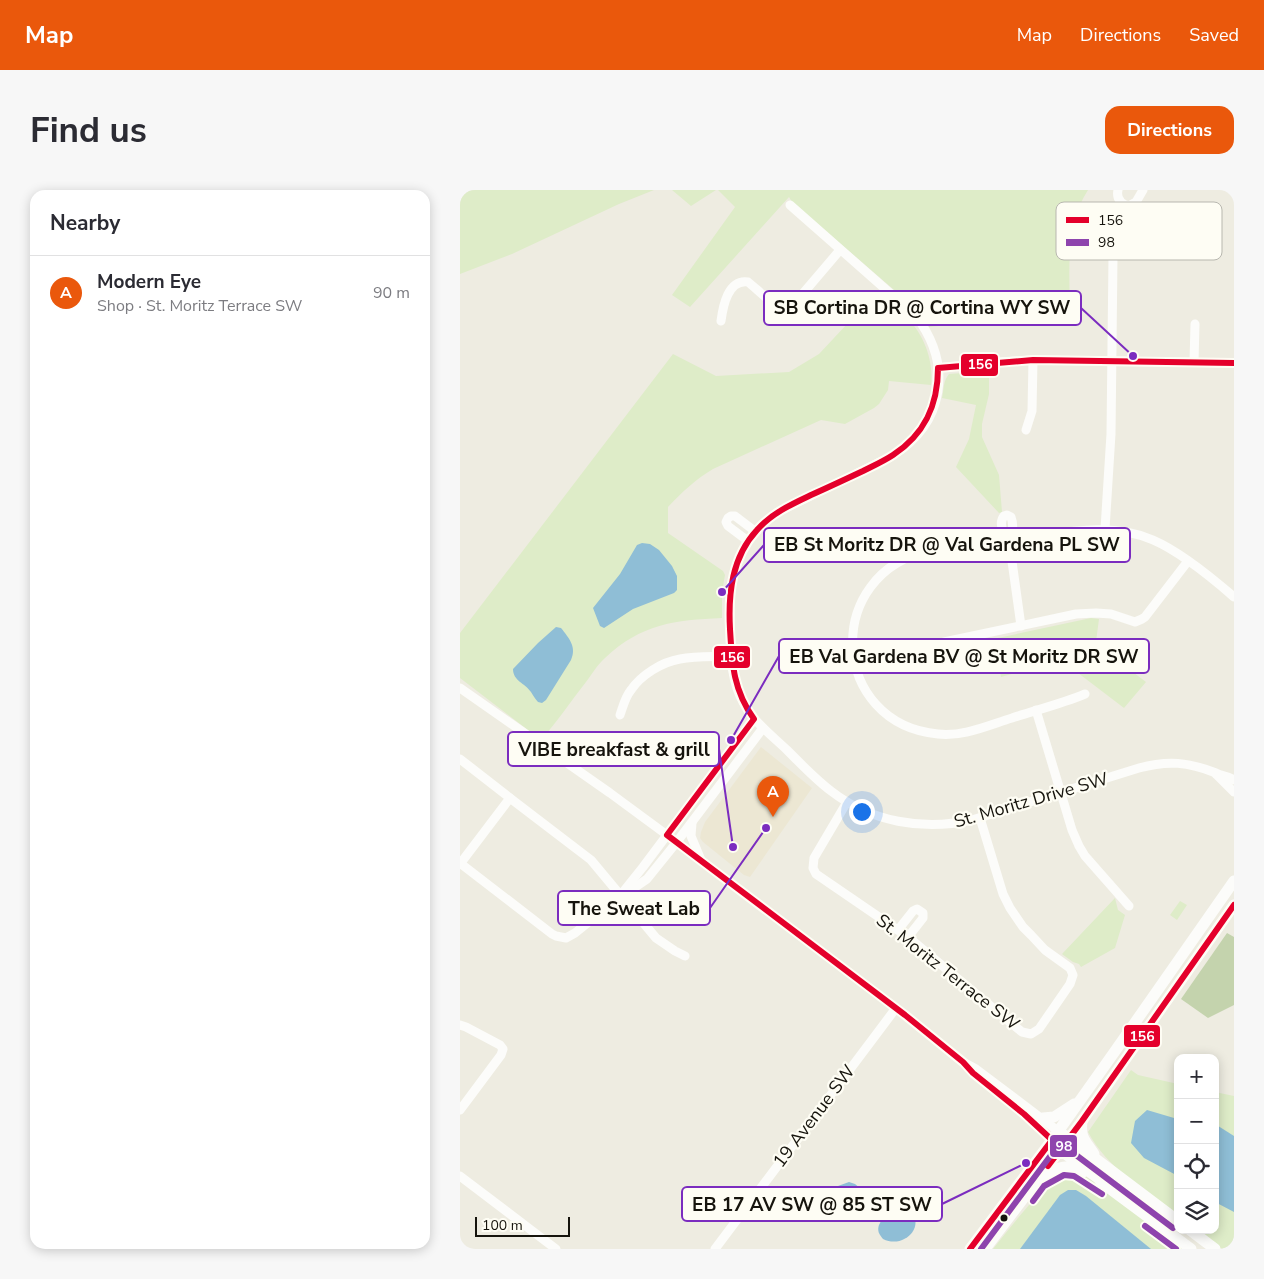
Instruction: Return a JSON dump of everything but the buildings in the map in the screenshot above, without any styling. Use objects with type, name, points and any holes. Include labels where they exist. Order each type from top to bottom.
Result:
[{"type":"main road","points":[[978,1247],[1234,881]]},
{"type":"main road","points":[[978,1247],[1038,1179],[1082,1121],[1234,904]]},
{"type":"main road","points":[[1043,1118],[1054,1117],[1080,1100]]},
{"type":"main road","points":[[1082,1121],[1081,1131],[1083,1137],[1097,1160]]},
{"type":"main road","points":[[1055,1135],[1068,1139],[1174,1218]]},
{"type":"main road","points":[[1055,1135],[1061,1149],[1191,1249]]},
{"type":"main road","points":[[1038,1179],[1062,1166],[1070,1166],[1078,1168],[1102,1182]]},
{"type":"main road","points":[[1195,1234],[1215,1249]]},
{"type":"street","points":[[1118,190],[1116,195],[1120,202]]},
{"type":"street","points":[[1136,202],[1143,190]]},
{"type":"street","name":"St. Moritz Drive SW","points":[[790,205],[916,316],[932,341],[935,351],[938,368],[938,390],[933,409],[923,428],[907,446],[892,456],[785,508],[771,517],[748,541],[738,558],[730,588],[733,672],[739,694],[754,719],[831,791],[866,811],[907,823],[959,823],[1139,768],[1163,763],[1177,762],[1210,770],[1234,792]]},
{"type":"street","points":[[721,321],[726,300],[738,282],[748,282],[778,307],[788,308],[794,304],[840,250]]},
{"type":"street","points":[[1105,529],[1111,434],[1113,260]]},
{"type":"street","points":[[1194,362],[1195,324]]},
{"type":"street","points":[[1026,430],[1032,411],[1032,360]]},
{"type":"street","points":[[938,368],[1032,360],[1234,363]]},
{"type":"street","points":[[748,541],[728,526],[726,522],[728,518],[735,516],[756,532]]},
{"type":"street","points":[[1085,694],[967,732],[937,734],[914,729],[891,717],[878,706],[859,677],[853,652],[854,628],[859,608],[871,586],[888,569],[920,553],[1089,529],[1121,530],[1152,539],[1178,553],[1234,597]]},
{"type":"street","points":[[1009,540],[1021,626]]},
{"type":"street","points":[[944,642],[1086,613],[1111,614],[1132,622],[1138,621],[1145,617],[1188,561]]},
{"type":"street","points":[[620,715],[632,688],[643,677],[665,664],[679,659],[732,656]]},
{"type":"street","points":[[460,688],[703,862],[896,1008],[1024,1114],[1055,1135]]},
{"type":"street","points":[[1036,710],[1072,830],[1092,866],[1129,906]]},
{"type":"street","points":[[621,896],[754,719]]},
{"type":"street","points":[[510,798],[460,864],[552,934],[566,938],[647,878],[676,843],[763,728]]},
{"type":"street","points":[[460,759],[591,860],[656,938],[675,952],[685,956]]},
{"type":"street","name":"St. Moritz Drive SW","points":[[1216,774],[1224,775],[1234,780]]},
{"type":"street","name":"St. Moritz Terrace SW","points":[[848,802],[814,858],[813,868],[818,875],[908,937],[1006,1020],[1026,1034],[1033,1033],[1039,1029],[1070,984],[1073,975],[1070,968],[1037,942],[1023,927],[1010,908],[1003,894],[980,818]]},
{"type":"street","points":[[692,821],[691,836],[703,862]]},
{"type":"street","points":[[898,930],[913,910],[917,909],[923,913],[923,918],[908,937]]},
{"type":"street","name":"19 Avenue SW","points":[[715,1249],[896,1008]]},
{"type":"street","points":[[460,1025],[500,1045],[504,1049],[460,1110]]},
{"type":"street","points":[[963,1062],[976,1069],[1043,1118],[1055,1135]]},
{"type":"street","points":[[460,1176],[556,1249]]},
{"type":"shaded area","points":[[761,747],[812,788],[750,877],[744,875],[700,838],[705,822]]},
{"type":"green space","points":[[460,190],[654,190],[619,204],[512,254],[460,274]]},
{"type":"green space","points":[[672,190],[716,190],[691,206]]},
{"type":"green space","points":[[718,190],[1088,190],[1081,202],[1056,202],[1056,260],[1070,260],[1070,317],[1015,318],[929,327],[920,314],[792,202],[789,197],[690,307],[672,295],[735,207]]},
{"type":"green space","points":[[877,292],[901,312],[917,329],[929,356],[931,385],[889,381],[888,390],[874,408],[845,424],[821,420],[713,469],[689,486],[668,507],[668,533],[723,571],[725,575],[722,592],[722,618],[689,620],[659,626],[645,631],[618,647],[600,663],[541,740],[460,678],[460,633],[673,354],[716,376],[789,372],[819,354]]},
{"type":"green space","points":[[989,371],[989,394],[982,424],[982,437],[999,475],[1002,512],[999,513],[956,467],[969,439],[976,405],[942,398],[945,382],[949,374]]},
{"type":"green space","points":[[1091,618],[1099,619],[1095,649],[1097,653],[1121,663],[1146,682],[1124,708],[1061,660],[1001,677],[993,639]]},
{"type":"green space","points":[[1115,898],[1118,910],[1125,915],[1115,948],[1081,967],[1062,954]]},
{"type":"green space","points":[[1180,901],[1187,905],[1177,920],[1170,915]]},
{"type":"green space","points":[[1227,933],[1234,937],[1234,1005],[1208,1018],[1181,999]]},
{"type":"green space","points":[[1131,1070],[1138,1075],[1174,1083],[1174,1213],[1116,1168],[1096,1145],[1088,1132]]},
{"type":"green space","points":[[1219,1093],[1234,1096],[1234,1249],[1222,1249],[1202,1234],[1219,1234]]},
{"type":"green space","points":[[1060,1171],[1080,1173],[1104,1188],[1184,1249],[993,1249],[1025,1209]]},
{"type":"water","points":[[642,543],[650,544],[659,550],[672,566],[677,576],[677,590],[674,593],[633,609],[604,628],[600,626],[593,608],[620,574],[637,545]]},
{"type":"water","points":[[556,627],[561,628],[569,639],[573,647],[573,655],[546,700],[542,703],[538,702],[529,689],[517,679],[513,669]]},
{"type":"water","points":[[1147,1110],[1174,1118],[1174,1174],[1144,1158],[1131,1143],[1135,1121]]},
{"type":"water","points":[[1219,1127],[1234,1136],[1234,1212],[1219,1204]]},
{"type":"water","points":[[849,1182],[855,1184],[867,1194],[868,1200],[859,1206],[851,1206],[834,1197],[834,1190],[838,1186]]},
{"type":"water","points":[[1068,1190],[1076,1190],[1086,1196],[1151,1249],[1020,1249],[1060,1195]]},
{"type":"water","points":[[898,1205],[912,1213],[915,1219],[913,1230],[904,1239],[898,1241],[883,1239],[878,1229],[879,1225],[887,1213]]},
{"type":"transit line","name":"156","points":[[970,1249],[1052,1140],[1024,1114],[973,1073],[963,1062],[905,1015],[667,835],[754,719],[742,697],[735,676],[730,629],[730,602],[733,576],[742,552],[757,530],[782,509],[886,459],[914,438],[928,418],[935,394],[938,368],[1033,360],[1234,363]]},
{"type":"transit line","name":"156","points":[[1048,1166],[1082,1121],[1234,905]]},
{"type":"transit line","name":"98","points":[[981,1249],[1060,1143],[1173,1228]]},
{"type":"transit line","name":"98","points":[[1033,1201],[1044,1186],[1064,1175],[1074,1176],[1102,1194]]},
{"type":"transit line","name":"98","points":[[1145,1226],[1176,1249]]},
{"type":"place","name":"SB Cortina DR @ Cortina WY SW","points":[[1133,356]]},
{"type":"place","name":"EB St Moritz DR @ Val Gardena PL SW","points":[[722,592]]},
{"type":"place","name":"EB Val Gardena BV @ St Moritz DR SW","points":[[731,740]]},
{"type":"place","name":"Modern Eye","points":[[773,817]]},
{"type":"place","name":"The Sweat Lab","points":[[766,828]]},
{"type":"place","name":"VIBE breakfast & grill","points":[[733,847]]},
{"type":"place","name":"EB 17 AV SW @ 85 ST SW","points":[[1026,1163]]}]
